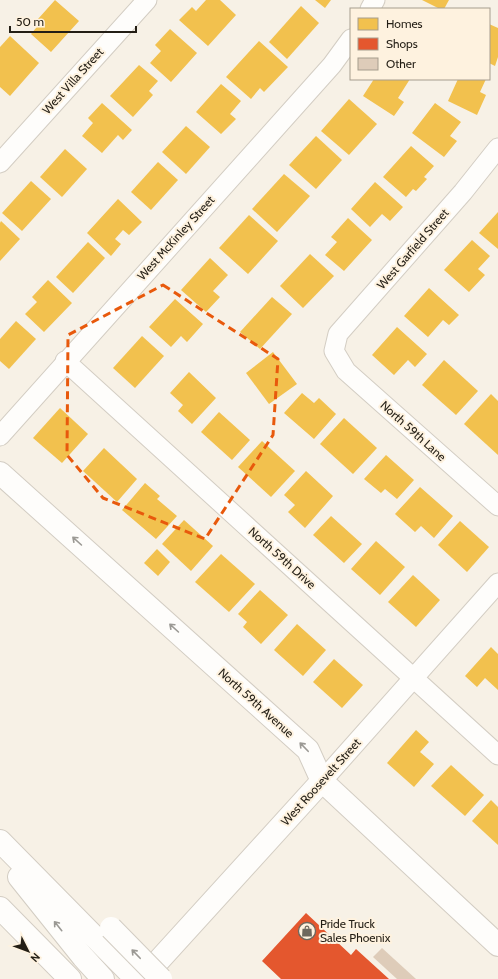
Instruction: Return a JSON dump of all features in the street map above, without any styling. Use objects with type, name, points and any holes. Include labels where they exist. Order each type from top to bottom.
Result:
[{"type":"main road","name":"North 59th Avenue","points":[[0,473],[308,750],[322,781],[498,945]]},
{"type":"main road","name":"West Roosevelt Street","points":[[142,979],[322,781]]},
{"type":"main road","points":[[0,834],[105,935],[136,979]]},
{"type":"main road","points":[[0,841],[105,935],[161,979]]},
{"type":"main road","points":[[0,854],[83,957],[103,979]]},
{"type":"main road","points":[[0,908],[62,978]]},
{"type":"main road","points":[[0,921],[62,978]]},
{"type":"street","name":"West Villa Street","points":[[0,163],[147,0]]},
{"type":"street","name":"West McKinley Street","points":[[0,436],[65,361],[332,65],[350,40]]},
{"type":"street","name":"West Garfield Street","points":[[334,352],[338,334],[463,192],[498,148]]},
{"type":"street","name":"North 59th Lane","points":[[334,352],[346,371],[498,506]]},
{"type":"street","name":"North 59th Drive","points":[[65,361],[498,755]]},
{"type":"street","name":"West Roosevelt Street","points":[[322,781],[498,583]]},
{"type":"highlighted area","points":[[163,285],[278,359],[273,435],[205,539],[103,498],[67,455],[68,335]]},
{"type":"building: Homes","points":[[55,0],[79,21],[51,52],[31,34],[41,22],[38,19]]},
{"type":"building: Homes","points":[[206,0],[220,0],[236,15],[208,46],[179,20],[192,7],[196,11]]},
{"type":"building: Homes","points":[[315,0],[331,0],[325,8]]},
{"type":"building: Homes","points":[[422,0],[449,0],[445,8],[438,8]]},
{"type":"building: Homes","points":[[301,6],[319,23],[287,59],[269,42]]},
{"type":"building: Homes","points":[[490,24],[498,28],[498,57],[495,66],[490,64]]},
{"type":"building: Homes","points":[[170,29],[197,53],[171,82],[150,63],[161,51],[155,45]]},
{"type":"building: Homes","points":[[10,36],[39,63],[10,96],[0,87],[0,47]]},
{"type":"building: Homes","points":[[259,41],[288,67],[264,92],[260,88],[251,99],[226,77]]},
{"type":"building: Homes","points":[[139,65],[158,81],[149,91],[153,95],[133,117],[110,96]]},
{"type":"building: Homes","points":[[373,80],[409,80],[398,98],[404,102],[394,116],[363,96]]},
{"type":"building: Homes","points":[[458,80],[486,80],[480,92],[486,95],[477,115],[448,101]]},
{"type":"building: Homes","points":[[221,84],[241,101],[230,114],[236,119],[221,134],[196,112]]},
{"type":"building: Homes","points":[[349,99],[377,124],[349,155],[321,131]]},
{"type":"building: Homes","points":[[102,103],[132,130],[123,140],[118,135],[102,153],[82,136],[93,123],[88,118]]},
{"type":"building: Homes","points":[[435,103],[461,122],[450,136],[457,141],[444,157],[412,133]]},
{"type":"building: Homes","points":[[186,126],[210,147],[186,174],[162,152]]},
{"type":"building: Homes","points":[[316,136],[342,160],[316,189],[289,165]]},
{"type":"building: Homes","points":[[411,146],[434,166],[424,177],[427,179],[416,191],[413,189],[406,197],[383,177]]},
{"type":"building: Homes","points":[[65,149],[87,169],[62,197],[40,177]]},
{"type":"building: Homes","points":[[158,162],[178,180],[151,210],[131,192]]},
{"type":"building: Homes","points":[[284,174],[310,196],[277,232],[252,209]]},
{"type":"building: Homes","points":[[31,181],[51,199],[22,231],[2,213]]},
{"type":"building: Homes","points":[[375,182],[403,207],[390,221],[382,214],[370,227],[351,209]]},
{"type":"building: Homes","points":[[118,199],[142,222],[129,235],[123,230],[115,239],[121,244],[111,256],[87,233]]},
{"type":"building: Homes","points":[[498,212],[498,249],[479,233]]},
{"type":"building: Homes","points":[[249,215],[278,241],[248,274],[219,248]]},
{"type":"building: Homes","points":[[348,218],[372,240],[344,271],[325,255],[337,242],[331,237]]},
{"type":"building: Homes","points":[[1,221],[20,239],[0,261],[0,223]]},
{"type":"building: Homes","points":[[472,240],[490,256],[478,269],[485,275],[469,292],[444,270]]},
{"type":"building: Homes","points":[[88,242],[105,258],[73,293],[56,277]]},
{"type":"building: Homes","points":[[310,254],[334,276],[303,308],[280,286]]},
{"type":"building: Homes","points":[[210,258],[228,275],[213,291],[220,297],[206,312],[181,290]]},
{"type":"building: Homes","points":[[48,280],[72,303],[44,332],[25,314],[37,302],[32,297]]},
{"type":"building: Homes","points":[[429,288],[459,315],[449,325],[443,320],[428,337],[404,316]]},
{"type":"building: Homes","points":[[272,297],[292,314],[260,349],[240,332]]},
{"type":"building: Homes","points":[[175,299],[203,324],[187,342],[181,336],[171,347],[149,327]]},
{"type":"building: Homes","points":[[16,321],[36,339],[9,369],[0,361],[0,339]]},
{"type":"building: Homes","points":[[397,327],[427,354],[415,367],[408,360],[394,375],[372,355]]},
{"type":"building: Homes","points":[[142,336],[164,356],[135,388],[113,368]]},
{"type":"building: Homes","points":[[273,352],[297,384],[269,404],[246,373]]},
{"type":"building: Homes","points":[[444,360],[478,391],[456,415],[422,385]]},
{"type":"building: Homes","points":[[189,372],[216,398],[192,424],[178,411],[183,405],[170,393]]},
{"type":"building: Homes","points":[[302,393],[314,403],[319,398],[336,414],[314,439],[284,413]]},
{"type":"building: Homes","points":[[491,394],[498,401],[498,455],[464,424]]},
{"type":"building: Homes","points":[[60,408],[88,434],[62,463],[33,438]]},
{"type":"building: Homes","points":[[219,412],[250,440],[232,460],[201,432]]},
{"type":"building: Homes","points":[[344,418],[377,448],[353,474],[320,444]]},
{"type":"building: Homes","points":[[262,441],[295,471],[271,497],[238,467]]},
{"type":"building: Homes","points":[[104,448],[137,479],[117,502],[83,471]]},
{"type":"building: Homes","points":[[386,455],[414,480],[397,499],[385,489],[381,493],[364,479]]},
{"type":"building: Homes","points":[[306,471],[333,496],[305,528],[288,512],[295,505],[284,495]]},
{"type":"building: Homes","points":[[145,483],[160,496],[157,499],[177,516],[156,539],[122,510]]},
{"type":"building: Homes","points":[[420,487],[453,516],[434,538],[421,526],[415,532],[395,514]]},
{"type":"building: Homes","points":[[331,516],[362,544],[344,563],[313,535]]},
{"type":"building: Homes","points":[[184,520],[213,546],[191,571],[162,544]]},
{"type":"building: Homes","points":[[460,521],[489,547],[467,572],[438,545]]},
{"type":"building: Homes","points":[[376,541],[405,567],[380,595],[351,569]]},
{"type":"building: Homes","points":[[157,549],[170,562],[158,576],[144,563]]},
{"type":"building: Homes","points":[[221,554],[255,584],[229,612],[195,582]]},
{"type":"building: Homes","points":[[413,575],[440,600],[416,627],[388,602]]},
{"type":"building: Homes","points":[[260,590],[288,615],[261,644],[243,627],[247,622],[238,614]]},
{"type":"building: Homes","points":[[297,624],[326,650],[303,676],[274,650]]},
{"type":"building: Homes","points":[[491,647],[498,654],[498,690],[485,678],[477,687],[465,676]]},
{"type":"building: Homes","points":[[334,659],[363,685],[342,708],[313,682]]},
{"type":"building: Homes","points":[[416,730],[429,742],[420,752],[434,764],[414,787],[387,763]]},
{"type":"building: Homes","points":[[451,765],[484,795],[465,816],[431,786]]},
{"type":"building: Homes","points":[[491,800],[498,807],[498,845],[472,821]]},
{"type":"building: Shops","name":"Pride Truck Sales Phoenix","points":[[306,913],[351,955],[356,949],[389,979],[281,979],[262,961]]},
{"type":"building: Other","points":[[382,948],[416,979],[397,979],[373,957]]},
{"type":"place","name":"Pride Truck Sales Phoenix","points":[[307,931]]}]
